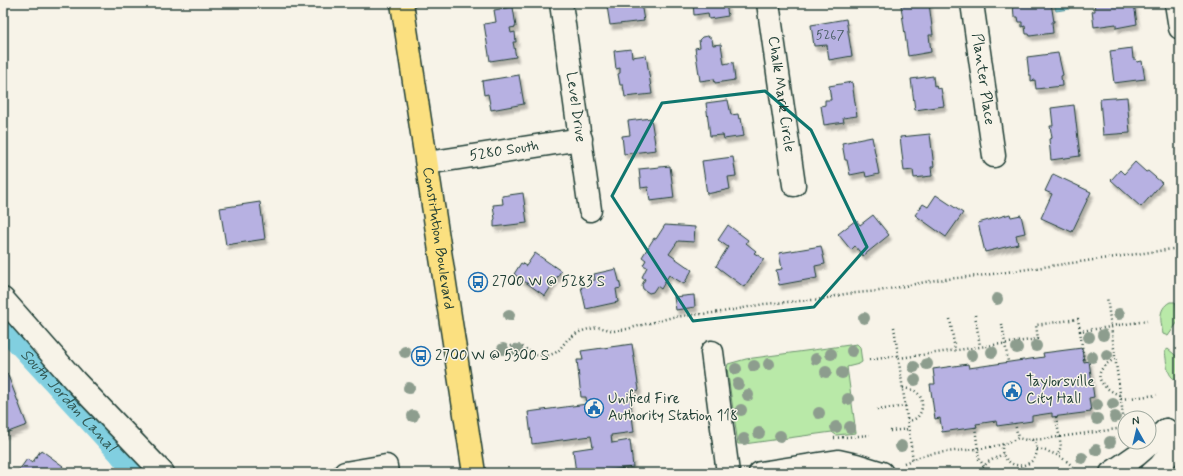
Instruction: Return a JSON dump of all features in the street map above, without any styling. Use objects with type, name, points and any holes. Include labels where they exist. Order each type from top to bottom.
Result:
[{"type":"main road","name":"Constitution Boulevard","points":[[402,3],[474,473]]},
{"type":"street","name":"Level Drive","points":[[561,3],[590,210]]},
{"type":"street","name":"Chalk Mark Circle","points":[[768,3],[794,185]]},
{"type":"street","name":"Planter Place","points":[[972,3],[994,156]]},
{"type":"street","points":[[1176,3],[1180,28]]},
{"type":"street","name":"5280 South","points":[[427,162],[581,139]]},
{"type":"street","points":[[3,299],[75,381],[163,473]]},
{"type":"street","points":[[712,352],[728,473]]},
{"type":"street","points":[[1111,473],[1137,455],[1166,430],[1175,452],[1152,473]]},
{"type":"street","points":[[760,473],[838,462],[856,464],[881,473]]},
{"type":"street","points":[[344,473],[386,466],[388,473]]},
{"type":"path","points":[[493,354],[503,347],[516,344],[536,354],[547,356],[555,353],[567,340],[578,333],[598,327],[614,331],[628,329],[673,317],[722,312],[764,304],[822,299],[845,294],[879,291],[936,280],[978,276],[1180,248]]},
{"type":"path","points":[[904,463],[922,456],[1004,444],[1018,438],[1026,440],[1117,429],[1125,430],[1107,297]]},
{"type":"path","points":[[975,316],[980,346]]},
{"type":"path","points":[[950,319],[955,350]]},
{"type":"path","points":[[869,360],[1038,338],[1036,324],[1078,319],[1084,360]]},
{"type":"path","points":[[1080,331],[1147,321]]},
{"type":"path","points":[[1002,324],[1008,362]]},
{"type":"path","points":[[894,327],[913,460]]},
{"type":"path","points":[[1115,359],[1102,368],[1100,379],[1104,387],[1120,395]]},
{"type":"path","points":[[903,388],[914,390],[918,393],[922,401],[919,415],[916,419],[908,421]]},
{"type":"path","points":[[1121,399],[1157,395]]},
{"type":"path","points":[[877,410],[906,406]]},
{"type":"path","points":[[1056,417],[1061,446],[1058,455]]},
{"type":"path","points":[[1015,423],[1018,438]]},
{"type":"path","points":[[975,427],[979,458],[984,466]]},
{"type":"path","points":[[890,431],[909,429]]},
{"type":"path","points":[[834,438],[870,435]]},
{"type":"path","points":[[1004,444],[1002,449],[1003,454],[1009,463],[1022,467],[1030,464],[1038,449],[1036,444],[1031,439]]},
{"type":"path","points":[[1038,449],[1058,455],[1070,463],[1076,470]]},
{"type":"path","points":[[977,473],[996,457],[1003,454]]},
{"type":"path","points":[[1022,467],[1023,473]]},
{"type":"highlighted area","points":[[765,91],[811,130],[867,247],[814,307],[693,321],[612,196],[662,103]]},
{"type":"green space","points":[[1170,302],[1175,302],[1180,319],[1168,336],[1163,334],[1161,316],[1163,308]]},
{"type":"green space","points":[[857,344],[860,347],[862,362],[847,367],[856,433],[836,435],[832,432],[738,444],[727,368],[728,364],[746,359]]},
{"type":"green space","points":[[1168,349],[1180,359],[1180,366],[1178,367],[1180,368],[1180,381],[1175,380],[1168,370],[1165,351]]},
{"type":"water","points":[[1054,3],[1068,3],[1069,9],[1056,11]]},
{"type":"building","points":[[617,3],[641,3],[644,21],[610,25],[607,6],[617,5]]},
{"type":"building","points":[[693,3],[726,3],[728,16],[709,19],[708,13],[694,15]]},
{"type":"building","points":[[929,3],[933,35],[929,35],[931,52],[908,56],[901,6]]},
{"type":"building","points":[[1013,3],[1051,3],[1054,22],[1052,22],[1053,33],[1030,36],[1029,34],[1026,34],[1025,26],[1022,27],[1022,22],[1019,22],[1018,17],[1014,17]]},
{"type":"building","points":[[1094,3],[1124,3],[1124,5],[1134,3],[1137,24],[1116,28],[1116,24],[1094,27],[1092,11],[1095,11]]},
{"type":"building","points":[[513,7],[516,27],[510,28],[511,33],[515,32],[516,42],[513,42],[516,57],[490,61],[484,24],[496,22],[494,10]]},
{"type":"building","points":[[846,19],[852,56],[829,60],[827,45],[814,46],[811,25]]},
{"type":"building","points":[[708,36],[712,39],[713,45],[721,44],[724,64],[733,62],[735,80],[715,83],[714,79],[700,81],[695,48],[700,47],[699,40],[702,37]]},
{"type":"building","points":[[1132,48],[1133,59],[1136,59],[1137,62],[1142,61],[1145,79],[1114,83],[1110,51]]},
{"type":"building","points":[[631,49],[632,57],[646,55],[652,94],[625,97],[623,85],[620,85],[618,74],[620,73],[620,68],[616,69],[614,51]]},
{"type":"building","points":[[1058,53],[1063,75],[1061,76],[1062,86],[1036,89],[1035,80],[1031,81],[1031,75],[1029,75],[1027,57]]},
{"type":"building","points":[[519,75],[524,104],[491,110],[488,94],[484,95],[482,81]]},
{"type":"building","points":[[933,76],[934,86],[936,85],[937,89],[941,88],[944,106],[915,110],[911,79]]},
{"type":"building","points":[[852,82],[857,116],[843,118],[844,122],[824,125],[821,106],[825,105],[825,100],[831,100],[829,86]]},
{"type":"building","points":[[1127,97],[1130,133],[1103,135],[1100,99]]},
{"type":"building","points":[[728,100],[731,115],[738,114],[739,119],[741,118],[744,136],[724,139],[723,135],[710,136],[706,103]]},
{"type":"building","points":[[1074,105],[1080,156],[1051,160],[1049,139],[1052,138],[1050,126],[1053,126],[1051,108]]},
{"type":"building","points":[[651,118],[656,150],[624,154],[622,136],[630,135],[628,121]]},
{"type":"building","points":[[930,134],[934,167],[931,167],[932,176],[914,178],[913,170],[904,171],[900,137]]},
{"type":"building","points":[[872,137],[879,174],[866,177],[865,172],[850,175],[847,160],[845,160],[842,143]]},
{"type":"building","points":[[733,157],[736,176],[728,177],[730,189],[707,194],[702,161]]},
{"type":"building","points":[[1135,162],[1162,183],[1141,207],[1111,180],[1120,170],[1124,174]]},
{"type":"building","points":[[670,166],[674,198],[650,201],[648,187],[641,188],[639,169]]},
{"type":"building","points":[[1053,174],[1091,192],[1072,232],[1041,218],[1052,194],[1045,191]]},
{"type":"building","points":[[523,193],[527,223],[494,227],[495,219],[493,205],[503,204],[502,196]]},
{"type":"building","points":[[936,195],[963,213],[946,237],[915,215],[923,204],[928,207]]},
{"type":"building","points":[[260,202],[265,239],[226,245],[220,208]]},
{"type":"building","points":[[1010,214],[1011,217],[1021,215],[1025,233],[1016,235],[1018,244],[985,252],[978,223]]},
{"type":"building","points":[[873,215],[889,235],[863,256],[855,246],[851,250],[838,234],[856,220],[860,225]]},
{"type":"building","points":[[665,225],[695,227],[694,242],[678,241],[669,254],[692,270],[684,284],[669,275],[661,289],[657,286],[653,292],[649,293],[643,289],[642,285],[645,279],[642,277],[647,267],[643,265],[646,260],[642,257],[654,238],[656,239]]},
{"type":"building","points":[[728,225],[748,240],[746,243],[756,251],[754,253],[764,259],[744,287],[716,266],[728,247],[718,240]]},
{"type":"building","points":[[821,246],[825,264],[815,266],[817,278],[779,285],[776,270],[782,269],[779,253]]},
{"type":"building","points":[[535,253],[561,271],[545,296],[514,274],[521,263],[526,266]]},
{"type":"building","points":[[616,269],[621,288],[616,289],[618,302],[586,309],[581,287],[590,285],[589,281],[595,280],[594,274]]},
{"type":"building","points":[[694,295],[695,307],[676,310],[674,297]]},
{"type":"building","name":"Unified Fire Authority Station 118","points":[[632,344],[639,390],[629,392],[634,432],[611,435],[612,443],[630,440],[633,467],[576,473],[573,450],[593,447],[591,436],[532,444],[528,412],[587,404],[586,397],[581,397],[577,360],[583,360],[581,351]]},
{"type":"building","name":"Taylorsville City Hall","points":[[1082,348],[1084,362],[1089,361],[1094,397],[1089,398],[1091,412],[1052,417],[1052,413],[1032,416],[1032,421],[997,426],[996,421],[976,424],[977,427],[942,432],[940,418],[935,419],[930,384],[935,384],[933,369],[968,364],[969,368],[1044,357],[1043,353]]},
{"type":"building","points":[[7,373],[27,425],[3,434],[3,375]]},
{"type":"building","points":[[41,450],[63,466],[58,473],[17,473],[27,459],[32,463]]},
{"type":"waterway","name":"South Jordan Canal","points":[[3,329],[118,454],[133,473]]},
{"type":"place","name":"2700 W @ 5283 S","points":[[478,282]]},
{"type":"place","name":"2700 W @ 5300 S","points":[[421,356]]},
{"type":"place","name":"Taylorsville City Hall","points":[[1012,391]]},
{"type":"place","name":"Unified Fire Authority Station 118","points":[[594,408]]}]
